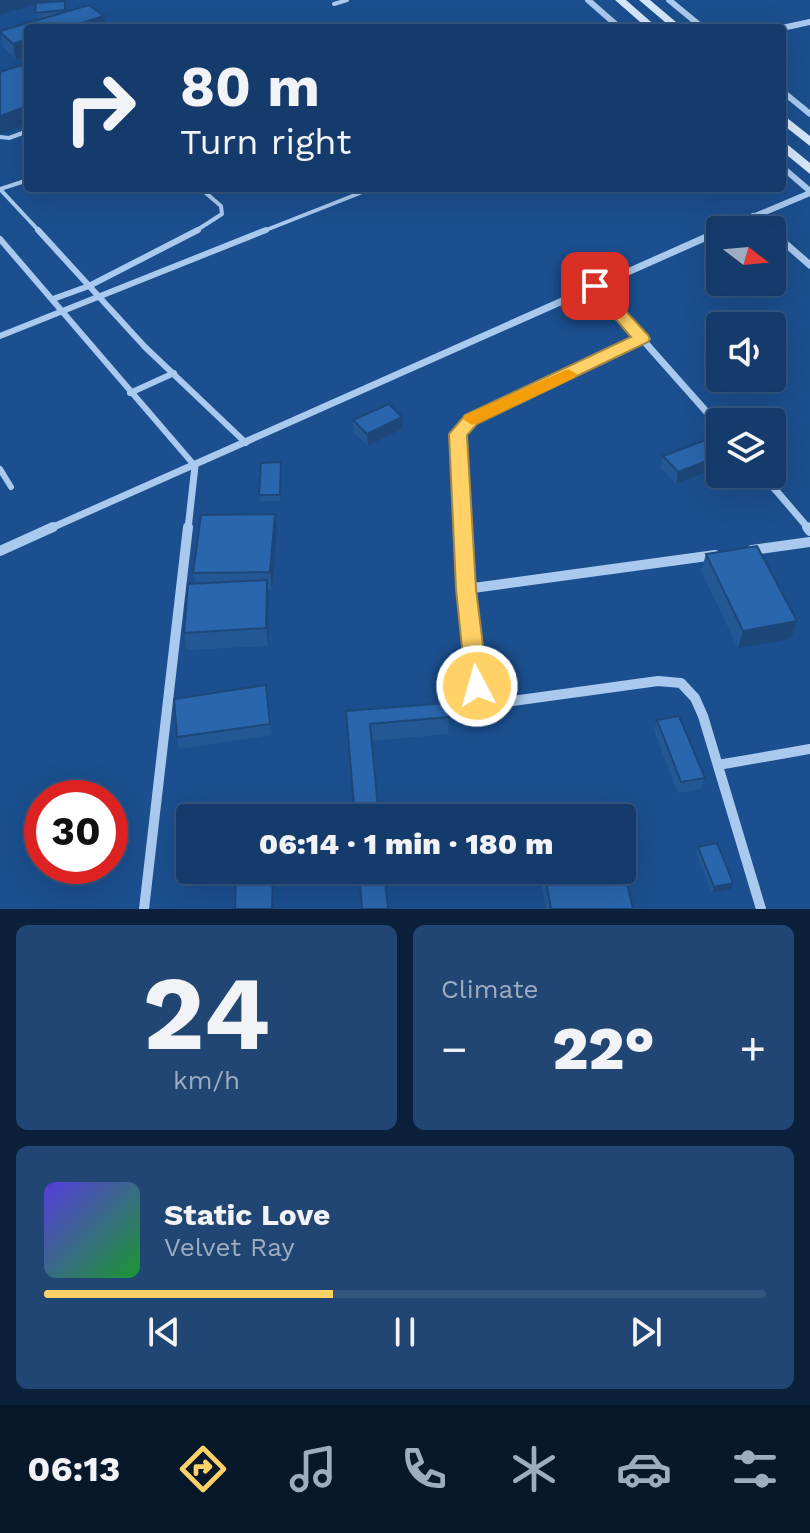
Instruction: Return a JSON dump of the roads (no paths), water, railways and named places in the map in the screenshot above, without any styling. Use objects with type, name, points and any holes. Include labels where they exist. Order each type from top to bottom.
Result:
[{"type":"street","points":[[588,0],[615,24]]},
{"type":"street","points":[[620,0],[648,24]]},
{"type":"street","points":[[644,0],[673,24]]},
{"type":"street","points":[[669,0],[698,24]]},
{"type":"street","points":[[786,27],[810,22]]},
{"type":"street","points":[[786,94],[810,114]]},
{"type":"street","points":[[786,121],[810,142]]},
{"type":"street","points":[[786,148],[810,170]]},
{"type":"street","points":[[753,216],[810,192],[786,171]]},
{"type":"street","points":[[0,551],[706,237]]},
{"type":"street","points":[[786,244],[810,265]]},
{"type":"street","points":[[595,286],[706,411]]},
{"type":"street","points":[[642,339],[471,419],[458,434],[466,589],[477,686],[487,696],[505,702],[658,681],[681,683],[695,698],[761,909]]},
{"type":"street","points":[[144,909],[195,466]]},
{"type":"street","points":[[774,488],[810,531]]},
{"type":"street","points":[[747,551],[810,542]]},
{"type":"street","points":[[466,589],[732,553]]},
{"type":"street","points":[[718,765],[810,749]]},
{"type":"lane","points":[[334,4],[347,0]]},
{"type":"lane","points":[[0,137],[9,138],[24,132]]},
{"type":"lane","points":[[24,181],[0,189],[99,297],[246,443]]},
{"type":"lane","points":[[53,299],[89,286],[209,225],[222,214],[221,206],[205,192]]},
{"type":"lane","points":[[0,336],[360,193]]},
{"type":"lane","points":[[0,239],[195,466]]},
{"type":"lane","points":[[130,393],[174,373]]},
{"type":"lane","points":[[0,469],[11,487]]}]
